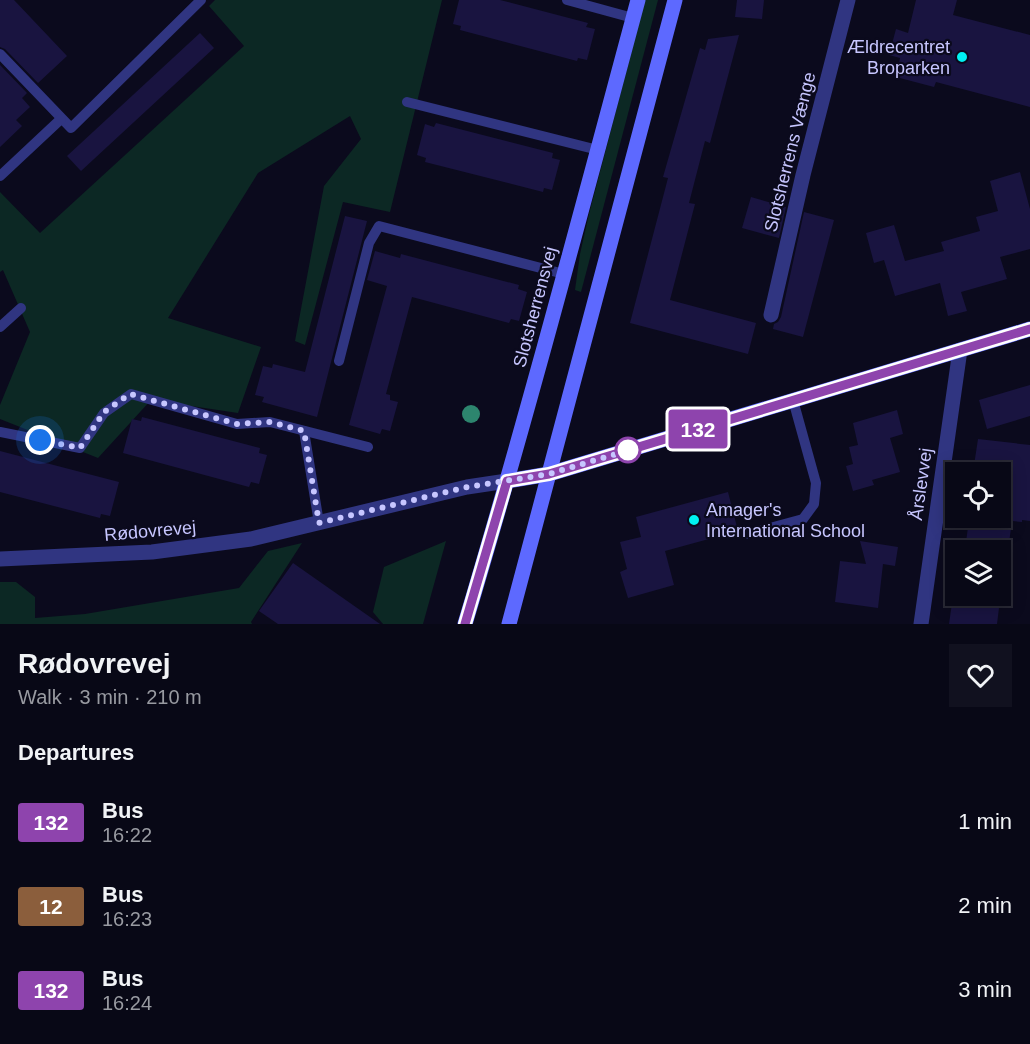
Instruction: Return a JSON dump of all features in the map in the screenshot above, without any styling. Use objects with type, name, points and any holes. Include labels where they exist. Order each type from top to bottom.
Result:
[{"type":"street","name":"Slotsherrensvej","points":[[465,624],[507,481],[638,0]]},
{"type":"street","points":[[509,624],[675,0]]},
{"type":"street","name":"Slotsherrens Vænge","points":[[771,315],[803,175],[848,0]]},
{"type":"street","name":"Rødovrevej","points":[[0,559],[152,552],[251,539],[467,487],[549,474],[1030,329]]},
{"type":"street","name":"Årslevvej","points":[[921,624],[960,350]]},
{"type":"lane","points":[[0,54],[71,128],[201,0]]},
{"type":"lane","points":[[567,0],[633,18]]},
{"type":"lane","points":[[407,102],[598,150]]},
{"type":"lane","points":[[0,176],[61,118]]},
{"type":"lane","points":[[339,361],[369,243],[379,225],[564,274]]},
{"type":"lane","points":[[0,327],[21,308]]},
{"type":"lane","points":[[0,432],[80,448],[104,412],[130,394],[237,424],[270,422],[368,447]]},
{"type":"lane","points":[[748,534],[803,519],[814,504],[816,483],[794,400]]},
{"type":"lane","points":[[304,431],[319,523]]},
{"type":"green space","points":[[215,0],[442,0],[390,212],[343,202],[305,345],[295,341],[324,186],[361,139],[350,116],[258,173],[168,318],[261,347],[238,413],[151,400],[98,458],[0,419],[0,405],[30,332],[3,270],[0,272],[0,192],[40,233],[244,46],[209,6]]},
{"type":"green space","points":[[645,0],[658,0],[581,292],[575,290],[580,254]]},
{"type":"green space","points":[[446,541],[423,624],[383,624],[373,612],[384,567]]},
{"type":"green space","points":[[302,543],[251,622],[252,624],[0,624],[0,582],[16,582],[35,597],[35,618],[85,614],[239,588],[268,551]]},
{"type":"building","points":[[0,0],[14,0],[67,56],[38,83],[5,49],[0,47]]},
{"type":"building","points":[[459,0],[500,0],[588,23],[586,27],[595,29],[587,60],[578,58],[577,61],[460,30],[461,26],[453,24]]},
{"type":"building","points":[[737,0],[764,0],[762,19],[735,17]]},
{"type":"building","name":"Ældrecentret Broparken","points":[[916,0],[957,0],[953,15],[1030,35],[1030,107],[936,82],[934,87],[896,77],[900,58],[889,55],[896,29],[908,33]]},
{"type":"building","points":[[200,33],[214,48],[81,171],[67,156]]},
{"type":"building","points":[[739,35],[710,143],[705,141],[689,203],[695,204],[670,300],[756,323],[748,354],[630,323],[668,178],[663,177],[700,48],[705,50],[708,39]]},
{"type":"building","points":[[0,65],[27,93],[22,98],[30,107],[16,120],[22,126],[0,147]]},
{"type":"building","points":[[436,123],[553,153],[552,158],[560,160],[552,190],[544,188],[543,192],[425,162],[426,158],[417,155],[425,124],[434,127]]},
{"type":"building","points":[[1020,172],[1030,209],[1030,249],[1000,257],[1007,279],[961,292],[967,311],[948,316],[940,283],[895,296],[884,260],[874,263],[866,233],[894,225],[905,261],[944,251],[941,242],[980,231],[976,217],[998,211],[990,181]]},
{"type":"building","points":[[751,197],[786,207],[779,238],[742,228]]},
{"type":"building","points":[[804,212],[834,220],[803,337],[773,329],[774,324],[781,317]]},
{"type":"building","points":[[345,216],[367,221],[317,417],[262,402],[264,397],[255,395],[263,366],[272,368],[273,364],[305,372]]},
{"type":"building","points":[[375,251],[400,258],[401,254],[519,285],[518,289],[527,292],[519,321],[511,319],[509,323],[412,297],[386,394],[390,395],[390,400],[398,402],[390,431],[382,429],[380,434],[349,425],[387,286],[367,280]]},
{"type":"building","points":[[1030,385],[1030,416],[987,429],[979,400]]},
{"type":"building","points":[[897,410],[903,434],[890,438],[900,472],[872,480],[874,485],[853,491],[846,466],[853,464],[849,447],[858,445],[853,423]]},
{"type":"building","points":[[142,417],[260,448],[259,453],[267,455],[259,484],[251,482],[249,487],[123,453],[132,419],[141,421]]},
{"type":"building","points":[[978,439],[1030,445],[1030,521],[1012,521],[1009,540],[966,540],[968,528],[1011,528],[1011,462],[975,462]]},
{"type":"building","points":[[0,451],[119,482],[110,516],[101,514],[100,518],[0,492]]},
{"type":"building","points":[[728,492],[738,531],[665,551],[674,585],[628,598],[620,572],[627,569],[620,542],[641,537],[636,517]]},
{"type":"building","points":[[860,541],[898,547],[895,566],[883,564],[878,608],[835,602],[840,561],[866,564]]},
{"type":"building","points":[[293,563],[380,624],[278,624],[259,611]]},
{"type":"building","points":[[952,606],[999,606],[997,624],[949,624]]},
{"type":"bus line","name":"132","points":[[465,624],[507,481],[549,474],[1030,329]]},
{"type":"place","name":"Ældrecentret Broparken","points":[[962,57]]},
{"type":"place","name":"Amager's International School","points":[[694,520]]},
{"type":"route","points":[[40,440],[80,448],[104,412],[130,394],[237,424],[270,422],[304,431],[319,523],[467,487],[549,474],[636,448],[628,450]]}]
